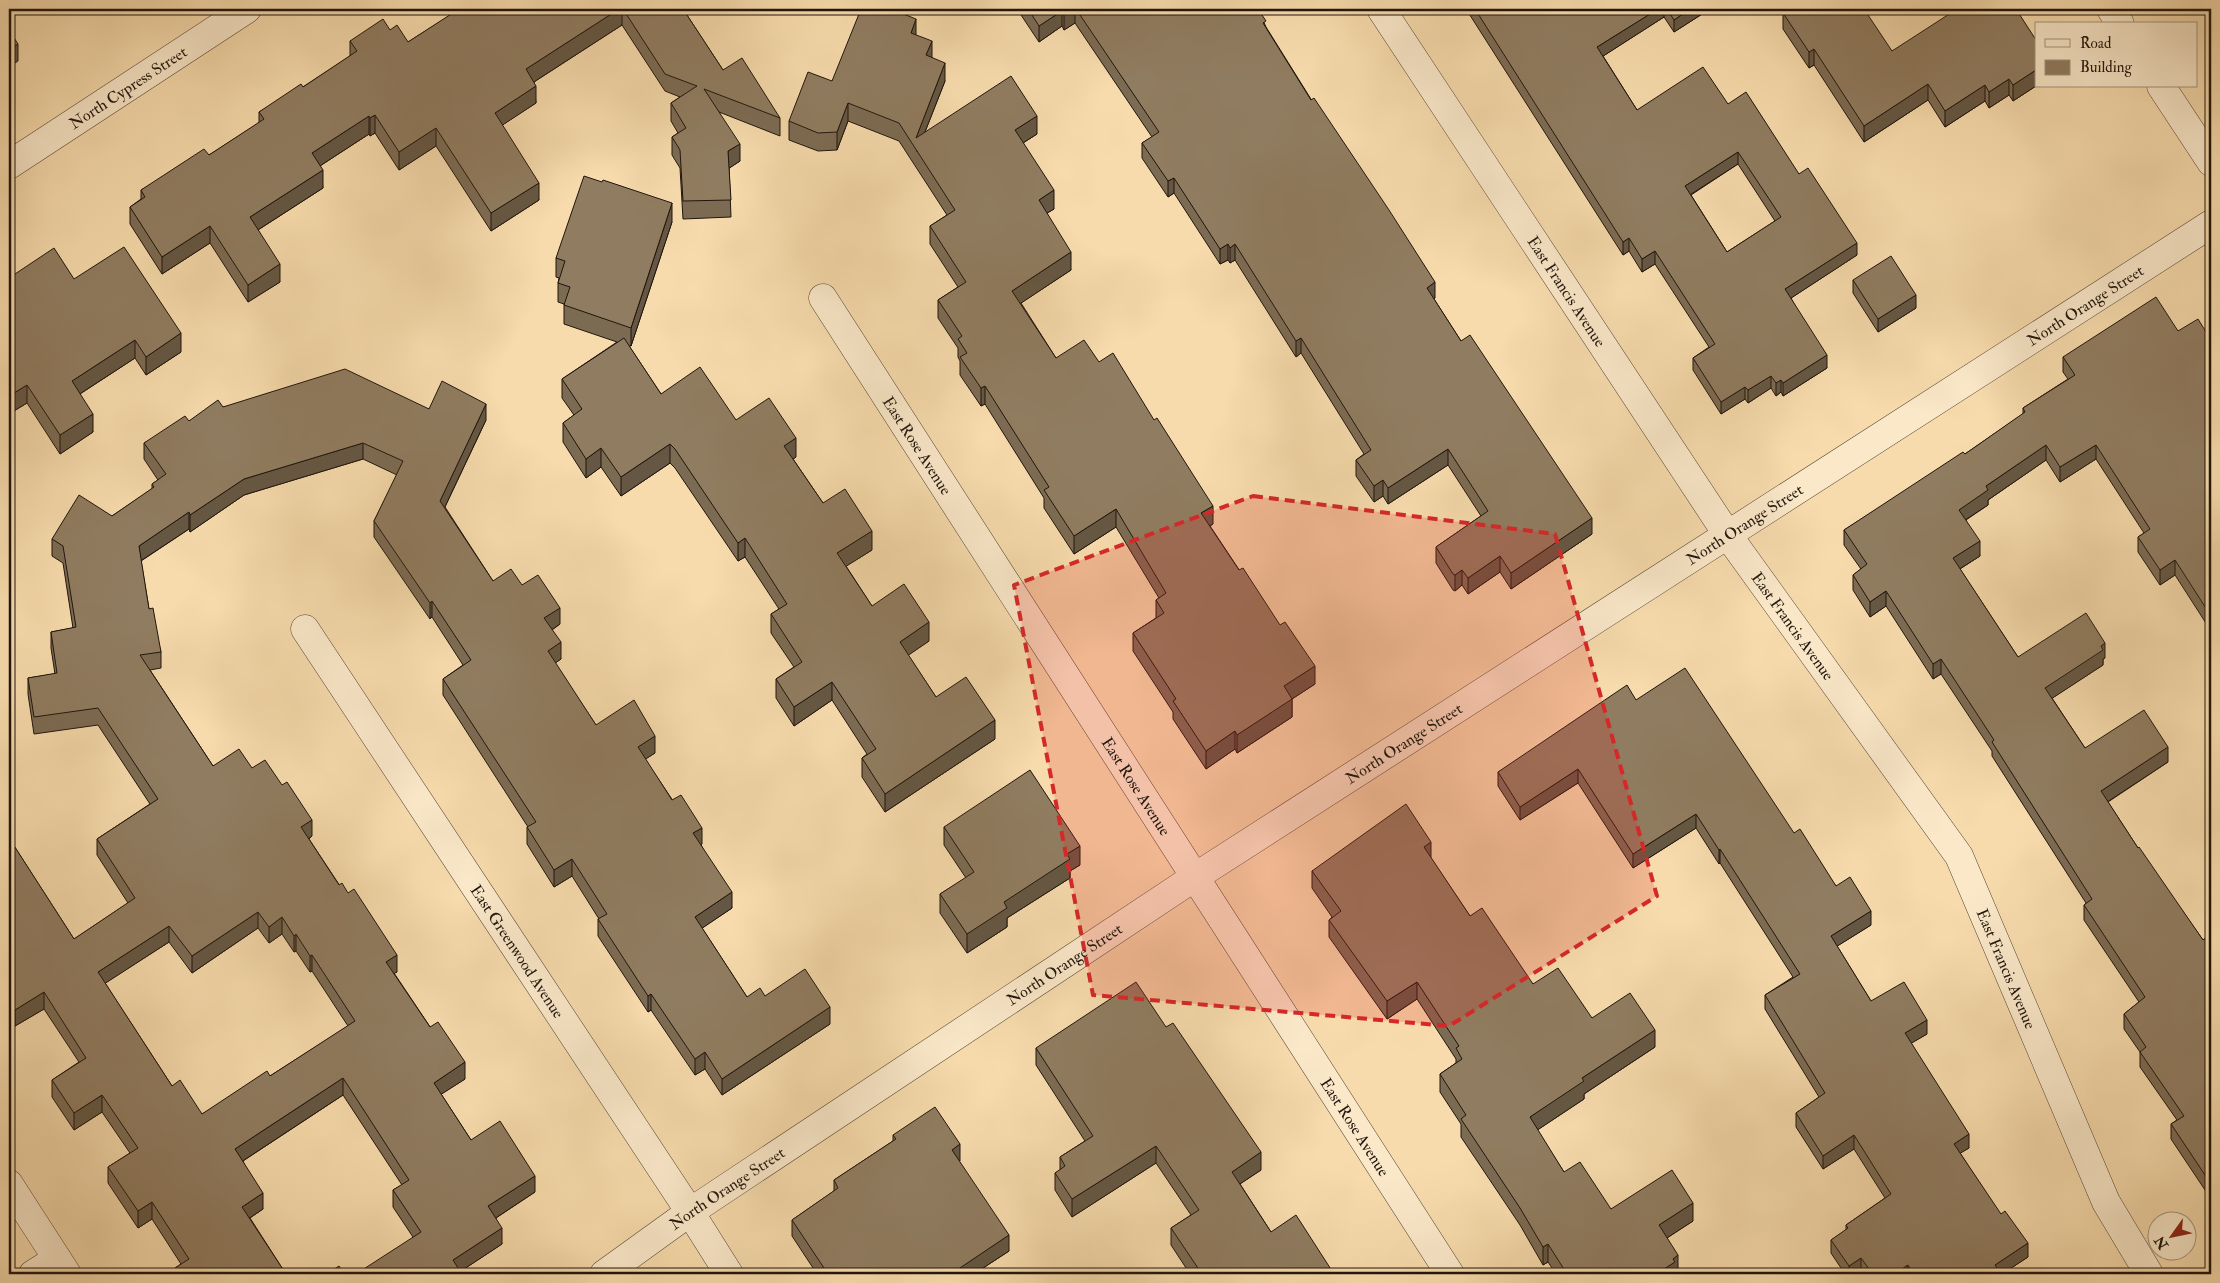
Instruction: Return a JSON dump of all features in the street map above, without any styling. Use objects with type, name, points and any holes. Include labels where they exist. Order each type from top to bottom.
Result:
[{"type":"street","name":"North Cypress Street","points":[[9,165],[247,9]]},
{"type":"street","name":"East Francis Avenue","points":[[1381,9],[1728,534],[1959,856],[2106,1202],[2149,1274]]},
{"type":"street","points":[[2111,9],[2119,22]]},
{"type":"street","points":[[2162,88],[2211,162]]},
{"type":"street","name":"North Orange Street","points":[[604,1274],[690,1212],[1195,877],[2211,224]]},
{"type":"street","name":"East Rose Avenue","points":[[823,298],[1450,1274]]},
{"type":"street","name":"East Greenwood Avenue","points":[[305,629],[729,1274]]},
{"type":"street","points":[[9,1184],[62,1267],[33,1274]]},
{"type":"highlighted area","points":[[1253,496],[1555,534],[1657,896],[1449,1026],[1093,995],[1014,585]]},
{"type":"building","points":[[459,9],[619,9],[526,69],[536,86],[495,113],[539,183],[491,213],[436,128],[399,152],[375,115],[370,118],[369,116],[312,153],[323,170],[250,217],[280,264],[248,285],[210,226],[162,257],[130,207],[145,197],[141,190],[204,149],[209,155],[264,119],[259,112],[301,84],[303,87],[357,51],[350,41],[383,19],[390,30],[397,25],[408,42]]},
{"type":"building","points":[[623,9],[683,9],[723,70],[742,58],[780,118],[704,89],[740,144],[728,151],[731,200],[683,201],[680,150],[672,137],[686,128],[671,103],[697,86],[665,74]]},
{"type":"building","points":[[861,9],[891,9],[916,19],[911,33],[932,41],[926,55],[945,63],[916,138],[1011,76],[1037,116],[1015,130],[1054,190],[1039,200],[1071,252],[1012,291],[1056,358],[1084,340],[1099,362],[1113,353],[1154,420],[1157,418],[1213,506],[1201,513],[1239,570],[1243,568],[1280,625],[1285,622],[1315,666],[1284,686],[1292,699],[1237,735],[1235,731],[1206,751],[1173,701],[1176,699],[1133,633],[1164,613],[1156,600],[1166,593],[1116,509],[1074,536],[1044,490],[1049,487],[985,386],[981,388],[960,357],[967,353],[958,339],[962,336],[938,300],[966,282],[930,226],[955,210],[899,123],[848,103],[837,132],[818,133],[789,121],[808,72],[832,81]]},
{"type":"building","points":[[1028,9],[1072,9],[1064,14],[1062,11],[1039,26]]},
{"type":"building","points":[[1076,9],[1258,9],[1266,21],[1263,23],[1311,100],[1314,98],[1435,282],[1427,288],[1461,341],[1470,335],[1592,518],[1511,573],[1500,556],[1468,578],[1462,570],[1455,575],[1453,574],[1436,547],[1488,511],[1448,449],[1388,488],[1383,480],[1374,486],[1356,460],[1371,450],[1301,338],[1296,341],[1235,244],[1230,248],[1228,244],[1220,249],[1174,178],[1168,181],[1142,143],[1159,132]]},
{"type":"building","points":[[1475,9],[1658,9],[1597,47],[1637,110],[1703,67],[1728,104],[1746,92],[1799,174],[1808,168],[1857,243],[1785,289],[1827,355],[1783,383],[1781,380],[1776,383],[1771,376],[1748,390],[1745,387],[1721,402],[1693,358],[1715,344],[1655,251],[1642,259],[1629,238],[1623,242]],"holes":[[[1738,152],[1781,217],[1727,252],[1685,186]]]},
{"type":"building","points":[[1667,9],[1690,9],[1674,20]]},
{"type":"building","points":[[1789,9],[1864,9],[1892,51],[1957,9],[2016,9],[2035,38],[2035,71],[2013,85],[2009,79],[1989,92],[1985,85],[1945,111],[1928,84],[1864,126],[1814,49],[1809,52],[1783,13]]},
{"type":"building","points":[[9,30],[18,44],[9,50]]},
{"type":"building","points":[[584,176],[602,182],[603,180],[672,203],[631,328],[564,305],[570,287],[558,283],[565,261],[556,258]]},
{"type":"building","points":[[124,247],[181,333],[146,357],[135,340],[72,381],[93,414],[60,435],[27,385],[9,396],[9,278],[54,248],[74,279]]},
{"type":"building","points":[[1891,256],[1916,295],[1878,319],[1853,280]]},
{"type":"building","points":[[2156,297],[2178,331],[2198,319],[2211,340],[2211,616],[2175,560],[2160,570],[2138,537],[2150,529],[2096,445],[2060,467],[2046,445],[1986,486],[1988,490],[1959,510],[1980,541],[1953,558],[2018,657],[2086,613],[2105,643],[2101,646],[2103,650],[2045,688],[2085,748],[2144,710],[2168,747],[2101,791],[2138,848],[2203,940],[2211,934],[2211,1184],[2171,1124],[2184,1116],[2140,1052],[2146,1047],[2124,1014],[2145,997],[2084,905],[2092,899],[1992,742],[1994,740],[1941,659],[1933,664],[1886,591],[1870,602],[1853,575],[1867,564],[1844,530],[1963,452],[1965,454],[2025,412],[2023,408],[2075,375],[2063,357]]},
{"type":"building","points":[[624,338],[661,394],[700,367],[736,420],[769,398],[796,438],[784,446],[823,503],[845,489],[872,531],[837,553],[872,606],[904,584],[929,622],[900,642],[936,697],[966,677],[995,720],[885,794],[862,758],[876,749],[832,682],[794,707],[776,679],[802,662],[771,614],[787,604],[745,538],[738,543],[675,449],[670,444],[621,477],[601,448],[586,459],[563,423],[582,409],[562,379]]},
{"type":"building","points":[[345,369],[429,409],[442,381],[486,404],[440,501],[493,581],[511,569],[522,585],[538,575],[560,608],[544,618],[561,642],[548,651],[596,725],[634,700],[655,736],[638,747],[672,800],[681,795],[702,828],[693,833],[732,892],[695,917],[747,997],[760,988],[765,996],[805,969],[830,1007],[722,1079],[705,1052],[695,1059],[651,994],[648,996],[598,919],[607,914],[572,859],[554,870],[527,827],[536,822],[443,679],[471,660],[432,601],[430,603],[374,521],[403,461],[363,443],[244,479],[190,515],[189,512],[139,546],[149,609],[153,608],[161,652],[140,655],[213,766],[239,749],[252,768],[265,760],[282,785],[287,782],[312,820],[301,827],[339,885],[342,883],[348,893],[354,889],[397,955],[386,962],[430,1027],[438,1022],[465,1062],[434,1083],[471,1140],[500,1121],[535,1176],[488,1206],[502,1228],[453,1260],[458,1268],[448,1274],[356,1274],[421,1232],[393,1190],[409,1180],[343,1078],[235,1149],[263,1193],[242,1207],[286,1274],[179,1274],[175,1268],[189,1259],[152,1202],[138,1211],[108,1167],[138,1148],[102,1095],[74,1113],[52,1080],[86,1058],[44,992],[15,1010],[9,1000],[9,838],[74,939],[135,898],[97,839],[158,799],[98,708],[34,717],[28,678],[57,673],[51,632],[76,627],[63,546],[52,539],[79,495],[112,516],[154,487],[152,484],[166,474],[144,443],[185,416],[189,421],[218,400],[223,407]],"holes":[[[258,912],[269,927],[282,917],[294,936],[296,934],[310,956],[312,955],[355,1021],[270,1076],[267,1071],[202,1114],[180,1080],[172,1086],[98,972],[169,926],[192,956]]]},
{"type":"building","points":[[1685,668],[1794,833],[1800,829],[1836,886],[1850,877],[1871,911],[1831,936],[1871,1001],[1904,982],[1927,1020],[1905,1033],[1969,1134],[1954,1144],[2001,1214],[2005,1211],[2028,1243],[1995,1265],[2001,1274],[1913,1274],[1908,1265],[1894,1274],[1876,1274],[1874,1271],[1872,1273],[1861,1258],[1849,1266],[1831,1240],[1848,1228],[1846,1225],[1891,1194],[1854,1135],[1823,1156],[1796,1113],[1825,1093],[1765,995],[1800,974],[1696,814],[1633,854],[1578,769],[1520,807],[1498,772],[1627,685],[1636,700]]},
{"type":"building","points":[[1030,770],[1080,846],[1067,854],[1070,859],[1004,902],[1007,908],[967,934],[940,894],[974,872],[944,827]]},
{"type":"building","points":[[1406,804],[1431,842],[1424,847],[1470,916],[1482,908],[1533,984],[1558,968],[1592,1018],[1630,993],[1655,1030],[1582,1078],[1584,1081],[1530,1117],[1564,1172],[1580,1162],[1611,1209],[1672,1170],[1693,1203],[1659,1225],[1678,1255],[1673,1259],[1675,1262],[1656,1274],[1567,1274],[1548,1244],[1543,1247],[1520,1208],[1461,1119],[1466,1115],[1440,1074],[1462,1059],[1456,1048],[1459,1046],[1417,982],[1387,1001],[1329,920],[1341,911],[1312,871]]},
{"type":"building","points":[[1136,982],[1166,1027],[1173,1023],[1261,1152],[1232,1172],[1271,1232],[1296,1215],[1334,1274],[1202,1274],[1171,1228],[1199,1210],[1156,1146],[1072,1199],[1055,1173],[1065,1166],[1060,1157],[1093,1136],[1036,1048]]},
{"type":"building","points":[[935,1107],[960,1144],[952,1150],[1009,1235],[951,1274],[828,1274],[792,1220],[838,1188],[834,1180],[896,1139],[893,1135]]},
{"type":"building","points":[[339,1266],[344,1274],[327,1274]]}]
